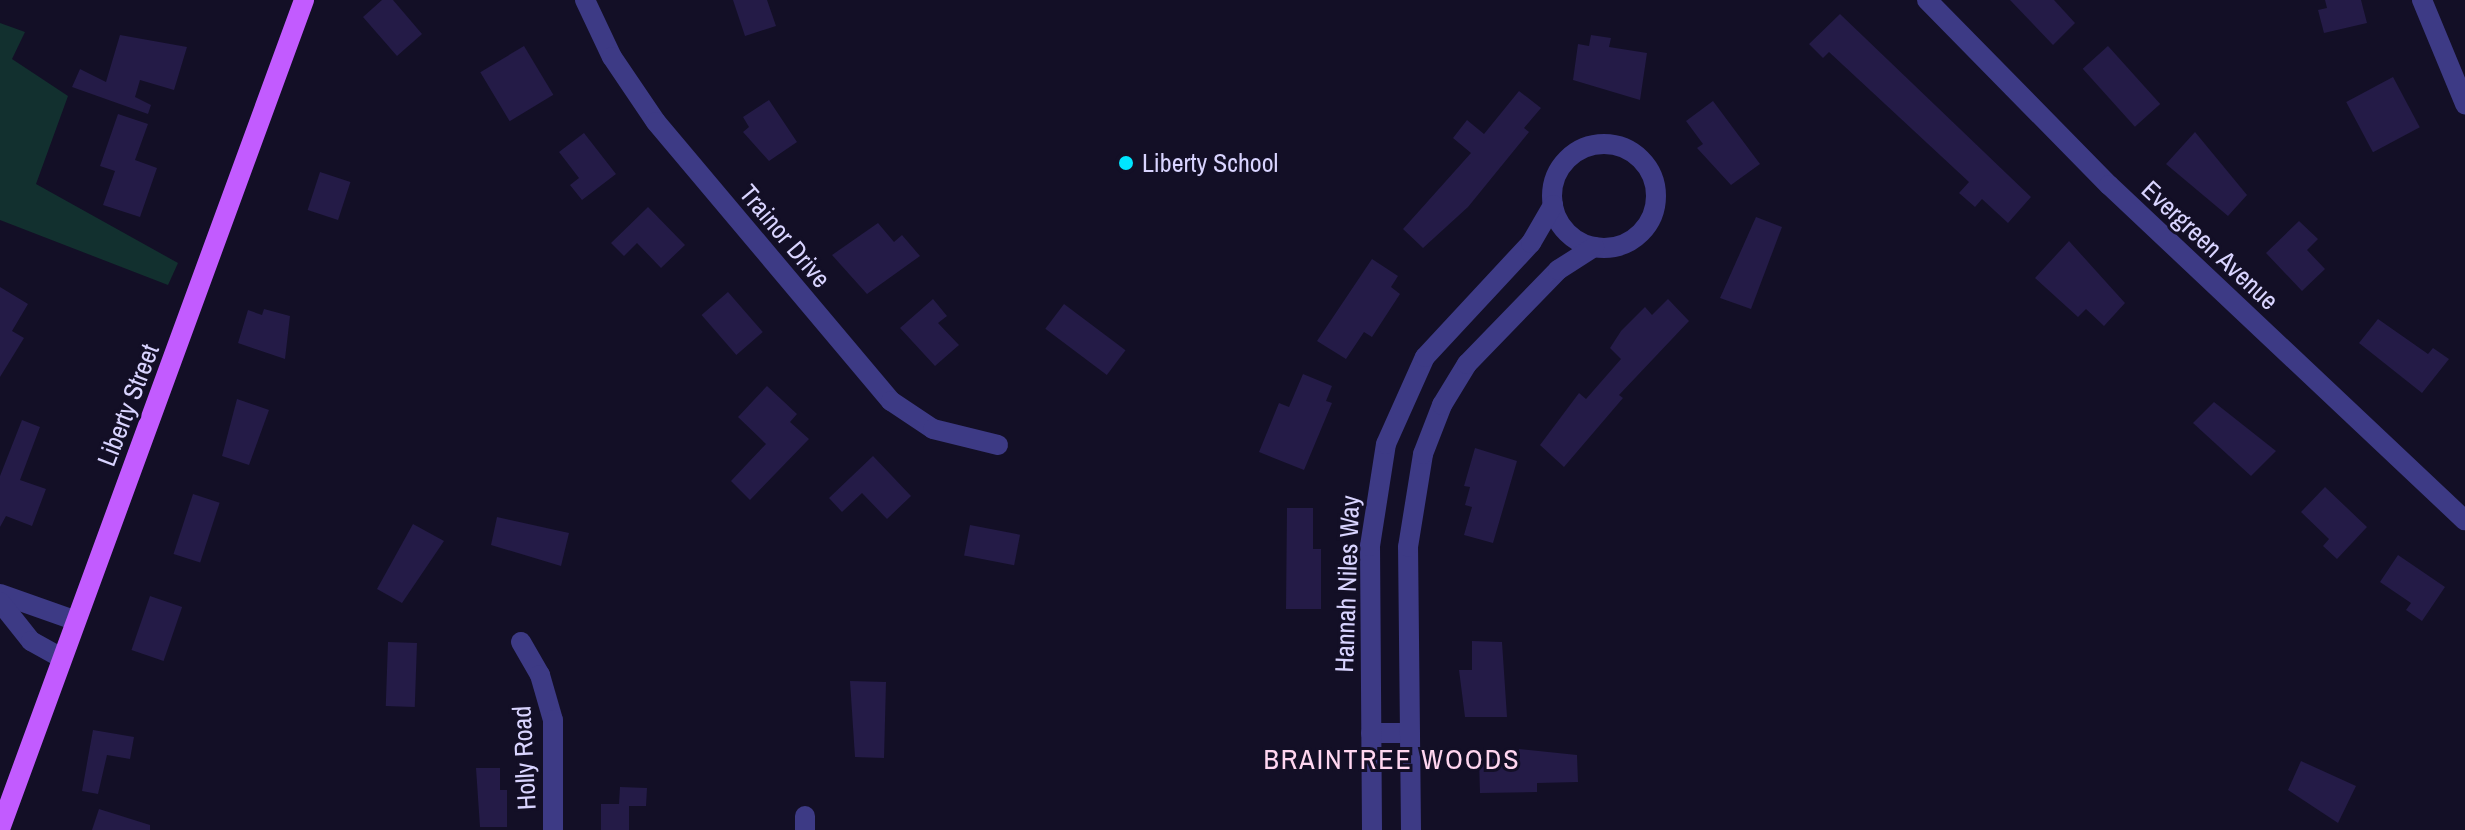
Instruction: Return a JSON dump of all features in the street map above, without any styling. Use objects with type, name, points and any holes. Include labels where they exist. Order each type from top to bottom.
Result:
[{"type":"main road","name":"Liberty Street","points":[[0,829],[60,657],[304,0]]},
{"type":"street","name":"Trainor Drive","points":[[585,0],[612,57],[656,122],[891,401],[933,429],[998,445]]},
{"type":"street","name":"Evergreen Avenue","points":[[1927,0],[2109,185],[2465,520]]},
{"type":"street","points":[[2422,0],[2465,104]]},
{"type":"street","name":"Hannah Niles Way","points":[[1372,830],[1371,527],[1392,424],[1437,341],[1531,243],[1553,205],[1557,173],[1582,149],[1608,144],[1641,159],[1655,183],[1650,221],[1630,241],[1594,247],[1558,270],[1492,336],[1435,420],[1410,520],[1411,830]]},
{"type":"street","points":[[1553,205],[1569,236],[1594,247]]},
{"type":"street","points":[[0,594],[74,620]]},
{"type":"street","points":[[0,602],[31,641],[60,657]]},
{"type":"street","name":"Holly Road","points":[[521,642],[551,713],[553,830]]},
{"type":"street","points":[[1371,733],[1410,733]]},
{"type":"green space","points":[[0,23],[25,32],[12,59],[68,96],[36,184],[178,263],[168,285],[0,220]]},
{"type":"building","points":[[382,0],[393,0],[422,34],[397,56],[363,17]]},
{"type":"building","points":[[733,0],[767,0],[776,26],[745,36]]},
{"type":"building","points":[[2010,0],[2054,0],[2075,23],[2053,45]]},
{"type":"building","points":[[2325,0],[2361,0],[2367,23],[2324,33],[2318,10],[2327,8]]},
{"type":"building","points":[[1840,14],[2031,197],[2008,223],[1982,199],[1975,207],[1959,193],[1969,182],[1829,52],[1823,58],[1809,44]]},
{"type":"building","points":[[120,35],[187,47],[174,90],[140,80],[135,97],[151,105],[148,114],[72,87],[80,69],[106,82]]},
{"type":"building","points":[[1591,35],[1611,38],[1609,47],[1647,53],[1640,100],[1573,80],[1578,44],[1589,46]]},
{"type":"building","points":[[524,46],[553,95],[510,121],[480,72]]},
{"type":"building","points":[[2108,46],[2160,104],[2135,127],[2083,69]]},
{"type":"building","points":[[2393,77],[2420,127],[2373,152],[2346,102]]},
{"type":"building","points":[[1519,91],[1541,108],[1524,128],[1529,132],[1468,207],[1423,248],[1403,229],[1471,153],[1453,138],[1467,120],[1484,134]]},
{"type":"building","points":[[769,100],[797,142],[769,161],[743,132],[749,127],[743,117]]},
{"type":"building","points":[[1713,101],[1760,164],[1731,185],[1697,148],[1703,144],[1686,121]]},
{"type":"building","points":[[118,114],[148,124],[135,160],[157,168],[140,217],[103,205],[115,171],[100,166]]},
{"type":"building","points":[[2195,132],[2247,195],[2228,216],[2166,164]]},
{"type":"building","points":[[584,133],[616,174],[582,200],[570,185],[579,178],[559,152]]},
{"type":"building","points":[[320,172],[350,182],[338,220],[308,210]]},
{"type":"building","points":[[648,207],[685,245],[661,268],[637,243],[624,256],[611,243]]},
{"type":"building","points":[[1756,217],[1782,227],[1751,309],[1720,298]]},
{"type":"building","points":[[2299,221],[2318,239],[2307,250],[2325,269],[2302,291],[2266,253]]},
{"type":"building","points":[[878,223],[894,242],[902,235],[920,256],[867,294],[832,255]]},
{"type":"building","points":[[2069,241],[2125,303],[2104,326],[2086,309],[2078,317],[2035,278]]},
{"type":"building","points":[[1372,259],[1398,276],[1391,287],[1400,294],[1372,337],[1364,332],[1346,359],[1317,341]]},
{"type":"building","points":[[0,287],[28,304],[12,331],[24,338],[0,377]]},
{"type":"building","points":[[728,292],[763,332],[736,355],[702,315]]},
{"type":"building","points":[[933,299],[947,316],[938,323],[959,345],[935,366],[900,328]]},
{"type":"building","points":[[1668,299],[1689,321],[1619,395],[1623,398],[1564,467],[1540,445],[1579,393],[1586,399],[1621,359],[1610,348],[1621,331],[1645,307],[1652,315]]},
{"type":"building","points":[[1064,304],[1125,350],[1107,375],[1045,329]]},
{"type":"building","points":[[264,309],[290,316],[285,359],[238,343],[248,310],[262,315]]},
{"type":"building","points":[[2378,319],[2428,354],[2433,348],[2449,359],[2422,393],[2359,343]]},
{"type":"building","points":[[1303,374],[1332,386],[1326,401],[1332,403],[1304,470],[1259,452],[1279,403],[1289,407]]},
{"type":"building","points":[[767,386],[797,414],[790,422],[809,439],[750,500],[731,481],[766,444],[738,417]]},
{"type":"building","points":[[237,399],[269,410],[249,465],[222,456]]},
{"type":"building","points":[[2214,402],[2276,451],[2251,476],[2193,423]]},
{"type":"building","points":[[22,420],[40,427],[20,480],[46,489],[32,526],[6,516],[0,527],[0,476]]},
{"type":"building","points":[[1475,448],[1517,461],[1493,543],[1464,535],[1472,507],[1465,505],[1470,487],[1464,486]]},
{"type":"building","points":[[873,456],[911,496],[887,519],[862,493],[842,512],[829,498]]},
{"type":"building","points":[[2325,487],[2367,527],[2337,559],[2323,546],[2329,539],[2301,512]]},
{"type":"building","points":[[193,494],[220,503],[200,563],[174,554]]},
{"type":"building","points":[[1287,508],[1313,508],[1313,549],[1321,549],[1321,609],[1286,609]]},
{"type":"building","points":[[497,517],[569,533],[561,566],[491,545]]},
{"type":"building","points":[[413,524],[444,541],[402,603],[377,589]]},
{"type":"building","points":[[970,525],[1020,535],[1014,565],[964,555]]},
{"type":"building","points":[[2398,555],[2445,587],[2422,621],[2406,610],[2411,603],[2380,582]]},
{"type":"building","points":[[150,596],[182,607],[164,661],[131,650]]},
{"type":"building","points":[[1472,641],[1502,642],[1507,717],[1465,717],[1459,670],[1472,670]]},
{"type":"building","points":[[388,642],[417,643],[415,707],[386,706]]},
{"type":"building","points":[[850,681],[886,682],[884,758],[855,757]]},
{"type":"building","points":[[93,730],[134,737],[130,759],[107,755],[98,794],[82,791]]},
{"type":"building","points":[[1519,749],[1577,755],[1578,782],[1537,783],[1537,792],[1480,793],[1479,759],[1520,758]]},
{"type":"building","points":[[2301,761],[2356,786],[2338,823],[2288,790]]},
{"type":"building","points":[[476,768],[500,768],[500,790],[507,790],[507,827],[480,827]]},
{"type":"building","points":[[620,787],[647,788],[646,806],[629,806],[629,830],[601,830],[601,804],[619,804]]},
{"type":"building","points":[[99,809],[150,825],[150,830],[92,830]]},
{"type":"place","name":"Liberty School","points":[[1126,163]]},
{"type":"district","name":"BRAINTREE WOODS","points":[[1392,759]]}]
